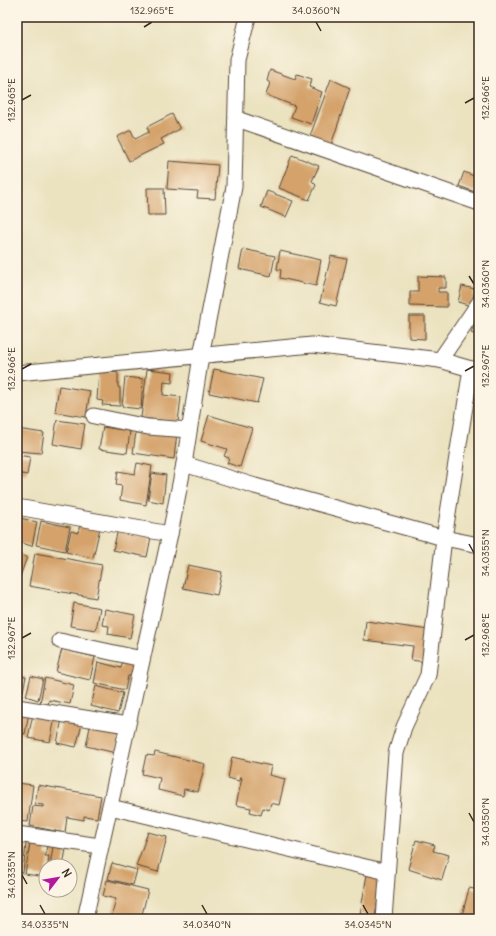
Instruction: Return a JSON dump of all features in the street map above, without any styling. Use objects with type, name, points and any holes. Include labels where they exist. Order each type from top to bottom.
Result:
[{"type":"street","points":[[85,919],[170,534],[184,464],[201,356],[234,187],[234,157],[237,119],[237,60],[248,17]]},
{"type":"street","points":[[237,119],[479,203]]},
{"type":"street","points":[[440,360],[479,303]]},
{"type":"street","points":[[17,373],[312,344],[440,360],[475,369],[444,538],[428,675],[404,727],[396,753],[384,919]]},
{"type":"street","points":[[94,416],[148,427],[189,430]]},
{"type":"street","points":[[184,464],[255,486],[444,538],[479,545]]},
{"type":"street","points":[[17,506],[170,534]]},
{"type":"street","points":[[60,641],[142,659]]},
{"type":"street","points":[[17,707],[127,725]]},
{"type":"street","points":[[110,807],[387,872]]},
{"type":"street","points":[[17,834],[100,846]]},
{"type":"building","points":[[270,70],[295,79],[297,74],[312,79],[309,87],[322,92],[311,124],[291,117],[295,106],[266,95],[270,83],[267,81]]},
{"type":"building","points":[[331,79],[350,88],[331,145],[310,136]]},
{"type":"building","points":[[172,114],[180,129],[161,139],[164,144],[129,161],[117,137],[131,130],[135,139],[149,132],[147,127]]},
{"type":"building","points":[[292,155],[319,166],[312,181],[316,185],[309,200],[279,188]]},
{"type":"building","points":[[169,161],[218,165],[215,199],[197,198],[198,191],[167,189]]},
{"type":"building","points":[[464,172],[479,178],[475,192],[459,186]]},
{"type":"building","points":[[147,188],[164,188],[165,215],[148,215]]},
{"type":"building","points":[[267,191],[293,201],[286,217],[261,207]]},
{"type":"building","points":[[243,249],[275,256],[271,276],[239,269]]},
{"type":"building","points":[[280,251],[321,260],[316,286],[280,278],[281,270],[277,269]]},
{"type":"building","points":[[331,256],[347,259],[336,306],[320,302]]},
{"type":"building","points":[[418,276],[446,277],[446,288],[438,288],[438,292],[447,292],[447,307],[410,306],[410,292],[418,292]]},
{"type":"building","points":[[462,286],[475,289],[471,306],[458,302]]},
{"type":"building","points":[[479,311],[479,336],[471,333]]},
{"type":"building","points":[[409,316],[425,316],[425,339],[409,338]]},
{"type":"building","points":[[147,369],[173,372],[172,383],[164,382],[163,395],[181,397],[178,422],[141,418]]},
{"type":"building","points":[[214,369],[263,379],[257,403],[209,393]]},
{"type":"building","points":[[99,371],[118,373],[120,406],[102,405],[103,401],[97,400]]},
{"type":"building","points":[[125,377],[143,379],[141,409],[122,407]]},
{"type":"building","points":[[59,386],[90,391],[86,417],[55,412]]},
{"type":"building","points":[[209,415],[252,428],[240,467],[227,463],[229,458],[224,456],[227,449],[201,441]]},
{"type":"building","points":[[57,420],[85,424],[81,449],[53,444]]},
{"type":"building","points":[[103,427],[130,431],[127,453],[99,449]]},
{"type":"building","points":[[17,429],[44,433],[41,453],[17,451]]},
{"type":"building","points":[[136,432],[177,432],[174,459],[133,453]]},
{"type":"building","points":[[17,455],[30,457],[27,475],[17,473]]},
{"type":"building","points":[[137,463],[152,466],[146,505],[120,500],[122,486],[116,485],[118,471],[135,474]]},
{"type":"building","points":[[152,473],[166,475],[163,503],[148,500]]},
{"type":"building","points":[[20,518],[37,522],[32,546],[17,542]]},
{"type":"building","points":[[41,521],[70,527],[65,551],[36,545]]},
{"type":"building","points":[[80,524],[100,528],[93,558],[66,552],[71,531],[78,533]]},
{"type":"building","points":[[118,529],[151,537],[147,557],[113,550]]},
{"type":"building","points":[[35,553],[102,565],[96,598],[29,586]]},
{"type":"building","points":[[17,554],[27,557],[18,582],[17,581]]},
{"type":"building","points":[[188,565],[222,572],[217,595],[183,588]]},
{"type":"building","points":[[74,603],[100,608],[96,630],[70,626]]},
{"type":"building","points":[[105,609],[135,615],[130,638],[108,634],[109,626],[102,625]]},
{"type":"building","points":[[366,621],[429,630],[425,662],[411,660],[413,646],[364,640]]},
{"type":"building","points":[[62,649],[95,657],[90,680],[56,672]]},
{"type":"building","points":[[123,660],[135,663],[132,676],[128,676],[125,690],[94,683],[98,662],[121,668]]},
{"type":"building","points":[[17,675],[26,677],[21,700],[17,699]]},
{"type":"building","points":[[31,676],[43,679],[38,700],[26,696]]},
{"type":"building","points":[[45,678],[74,685],[70,704],[49,700],[48,705],[40,703]]},
{"type":"building","points":[[96,686],[123,693],[118,713],[91,706]]},
{"type":"building","points":[[17,711],[29,713],[25,734],[17,732]]},
{"type":"building","points":[[33,714],[55,718],[50,742],[28,738]]},
{"type":"building","points":[[62,719],[82,724],[76,747],[57,743]]},
{"type":"building","points":[[91,722],[98,727],[120,732],[116,753],[86,746]]},
{"type":"building","points":[[155,752],[205,764],[198,792],[184,789],[183,796],[158,790],[160,778],[142,774],[146,755],[154,756]]},
{"type":"building","points":[[232,757],[271,766],[269,775],[285,779],[279,805],[271,803],[269,810],[263,808],[261,815],[250,812],[251,808],[236,805],[242,778],[240,777],[239,781],[228,778]]},
{"type":"building","points":[[17,783],[33,785],[28,822],[17,821]]},
{"type":"building","points":[[38,785],[101,796],[97,818],[84,816],[84,820],[67,817],[65,833],[30,826],[33,806],[43,807],[43,805],[35,804]]},
{"type":"building","points":[[148,832],[167,837],[158,872],[136,866]]},
{"type":"building","points":[[416,840],[435,845],[433,851],[449,855],[442,880],[408,869]]},
{"type":"building","points":[[17,842],[26,843],[23,873],[17,872]]},
{"type":"building","points":[[30,843],[47,846],[45,856],[49,856],[49,858],[38,858],[38,876],[25,874]]},
{"type":"building","points":[[53,847],[66,849],[64,858],[51,858]]},
{"type":"building","points":[[112,863],[137,870],[133,885],[108,879]]},
{"type":"building","points":[[368,869],[381,877],[375,917],[360,914]]},
{"type":"building","points":[[107,880],[148,890],[141,919],[111,919],[116,899],[103,896]]},
{"type":"building","points":[[469,888],[479,890],[479,919],[462,916]]}]
